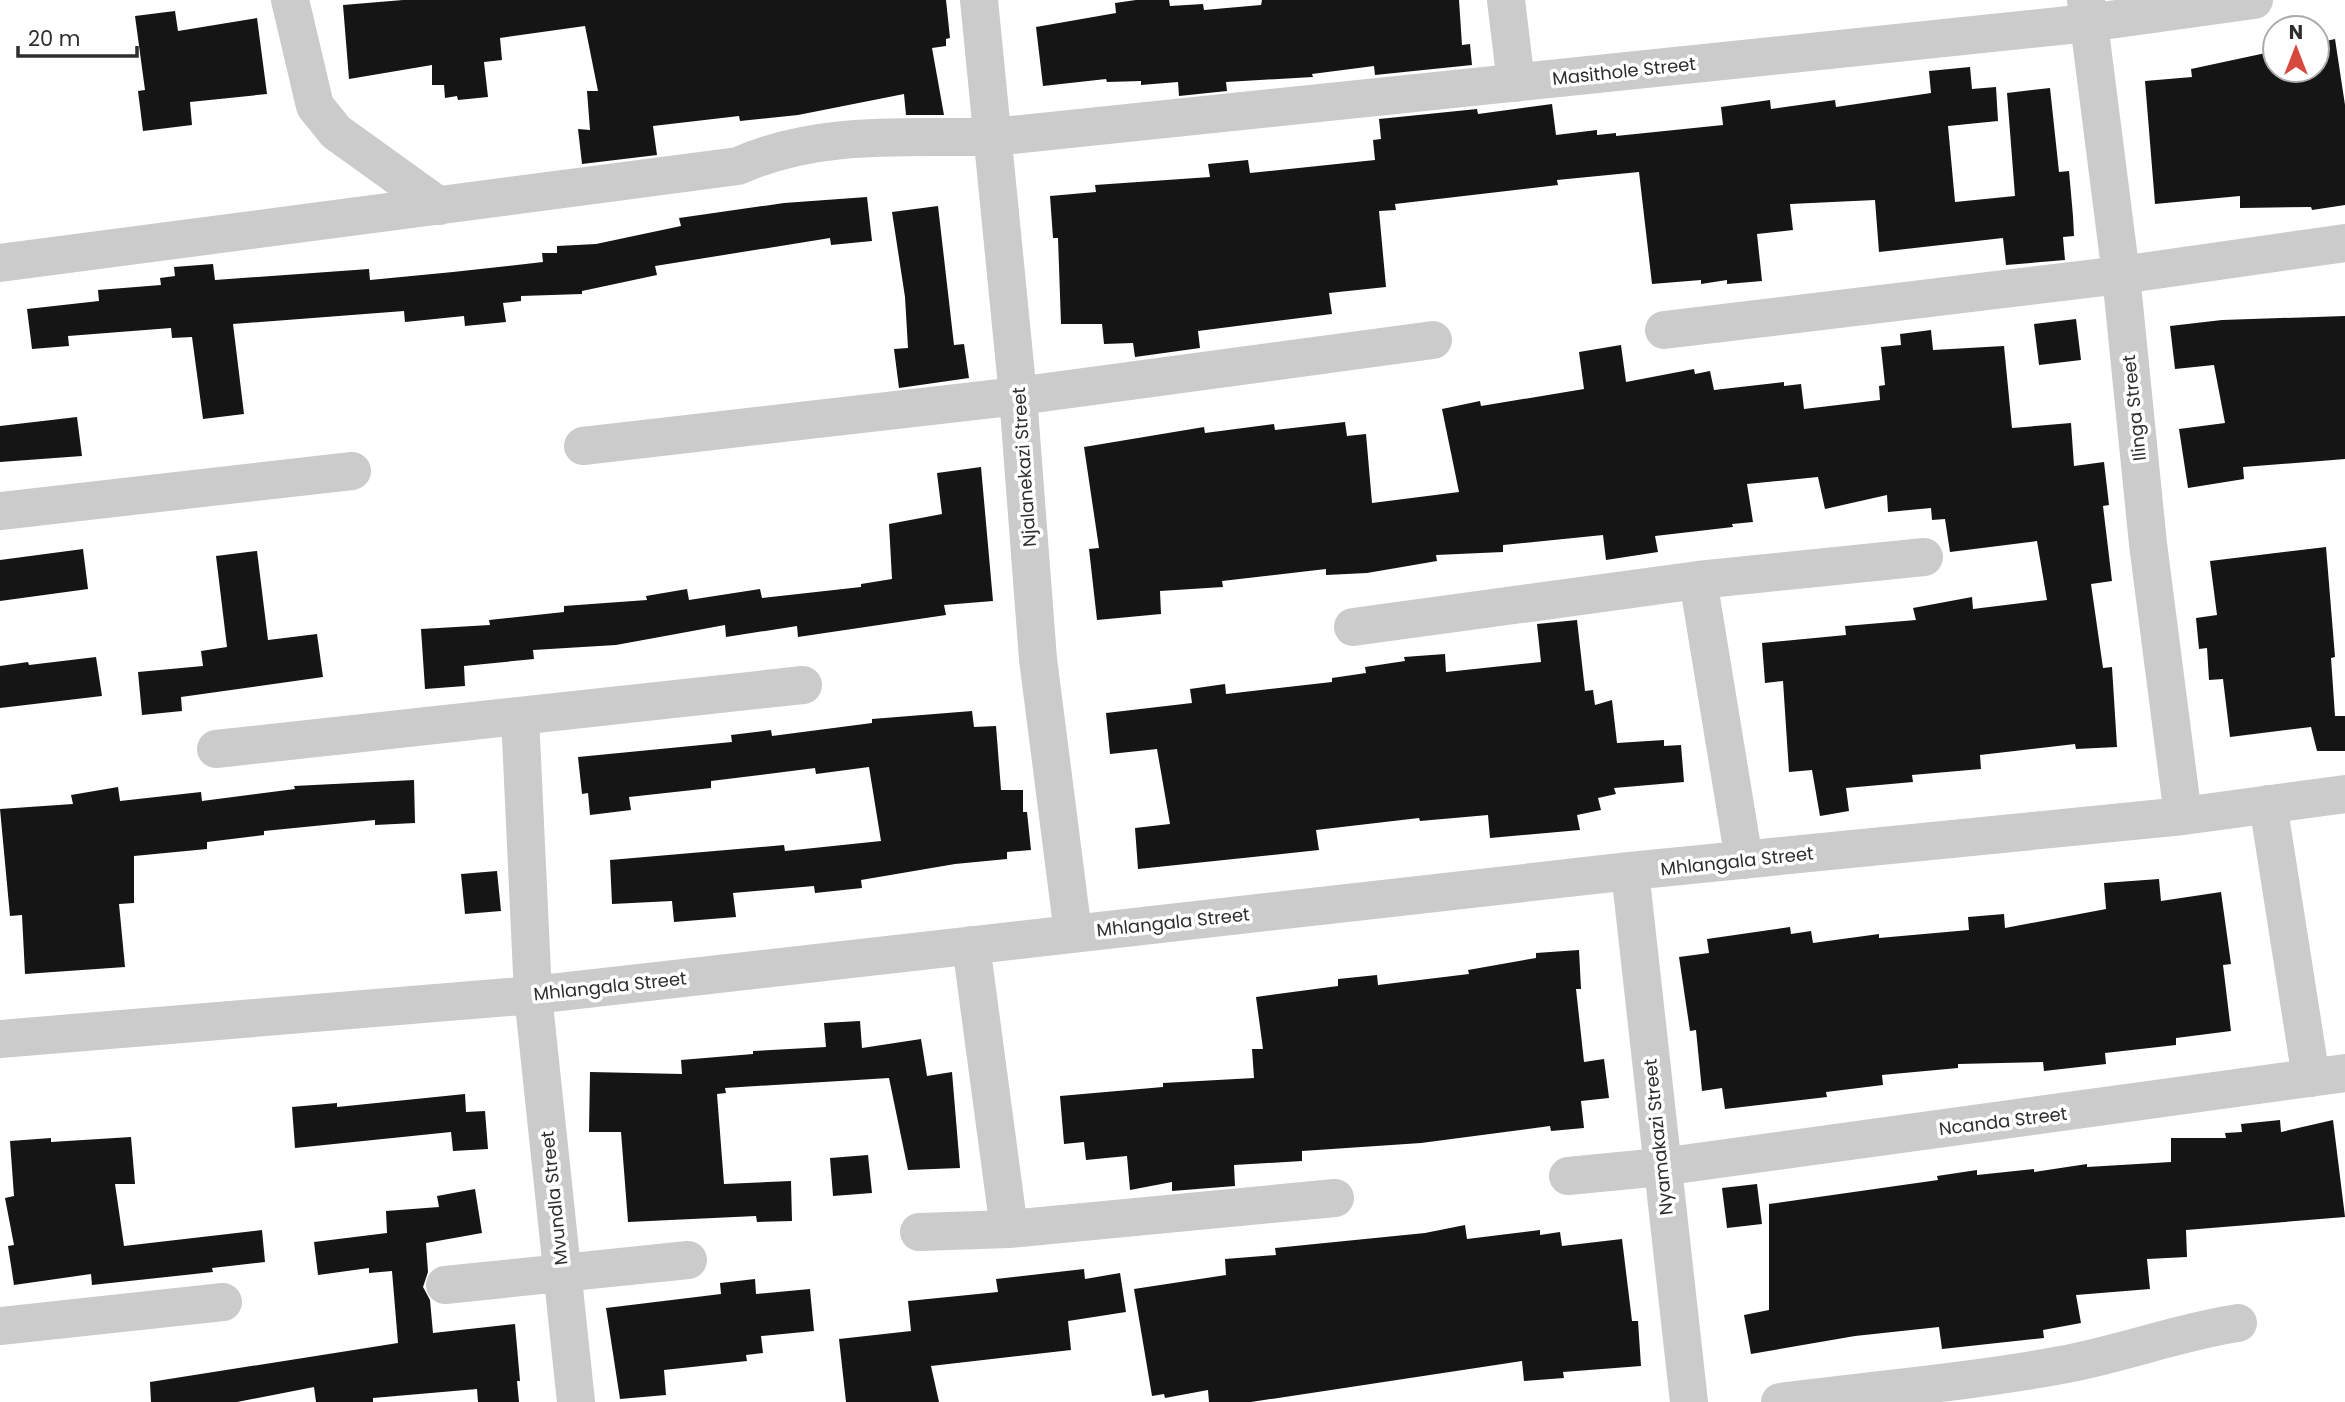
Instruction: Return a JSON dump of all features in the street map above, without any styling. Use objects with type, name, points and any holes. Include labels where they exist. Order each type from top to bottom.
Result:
[{"type":"street","points":[[290,0],[315,106],[335,132],[439,206]]},
{"type":"street","name":"Njalanekazi Street","points":[[979,0],[1018,396],[1038,659],[1073,933]]},
{"type":"street","points":[[1506,0],[1517,83]]},
{"type":"street","name":"Masithole Street","points":[[0,263],[738,166],[770,152],[845,138],[993,137],[1517,83],[2087,12],[2254,0]]},
{"type":"street","name":"Ilinga Street","points":[[2087,12],[2121,275],[2148,544],[2183,816]]},
{"type":"street","points":[[1664,330],[2121,275],[2345,243]]},
{"type":"street","points":[[583,446],[1018,396],[1433,340]]},
{"type":"street","points":[[0,511],[352,471]]},
{"type":"street","points":[[1353,627],[1698,580],[1924,557]]},
{"type":"street","points":[[1698,580],[1744,860]]},
{"type":"street","points":[[216,749],[803,685]]},
{"type":"street","name":"Mvundla Street","points":[[520,716],[533,995],[576,1402]]},
{"type":"street","name":"Mhlangala Street","points":[[0,1039],[533,995],[1630,871],[2183,816],[2345,794]]},
{"type":"street","points":[[2268,804],[2328,1076]]},
{"type":"street","name":"Nyamakazi Street","points":[[1630,871],[1689,1402]]},
{"type":"street","points":[[971,945],[1009,1229]]},
{"type":"street","name":"Ncanda Street","points":[[1568,1176],[1661,1167],[2328,1076]]},
{"type":"street","points":[[919,1232],[1009,1229],[1335,1198]]},
{"type":"street","points":[[445,1285],[688,1260]]},
{"type":"street","points":[[0,1326],[223,1302]]},
{"type":"street","points":[[1780,1402],[2060,1366],[2121,1353],[2207,1327],[2238,1323]]},
{"type":"building","points":[[403,0],[946,0],[950,38],[946,39],[946,46],[932,48],[944,115],[906,115],[904,94],[798,115],[740,121],[739,116],[653,126],[657,155],[582,164],[578,129],[590,130],[587,91],[598,91],[585,26],[500,38],[502,60],[484,62],[488,97],[458,100],[457,96],[445,98],[444,85],[432,85],[432,65],[349,79],[343,5]]},
{"type":"building","points":[[1169,0],[1170,6],[1203,4],[1204,10],[1261,5],[1262,0],[1459,0],[1462,45],[1470,44],[1472,65],[1375,75],[1374,66],[1312,74],[1313,77],[1226,82],[1227,91],[1179,96],[1178,82],[1141,85],[1141,81],[1107,82],[1106,79],[1043,86],[1036,27],[1116,13],[1115,3]]},
{"type":"building","points":[[175,11],[178,31],[257,18],[267,94],[190,102],[192,125],[143,131],[138,91],[145,90],[135,16]]},
{"type":"building","points":[[2335,39],[2345,105],[2345,205],[2312,210],[2311,207],[2240,208],[2240,196],[2155,204],[2145,81],[2192,77],[2191,69],[2261,54],[2261,84],[2331,84],[2331,40]]},
{"type":"building","points":[[1970,67],[1972,89],[1996,87],[1998,121],[1948,126],[1955,202],[2015,196],[2007,93],[2050,88],[2059,172],[2069,171],[2073,216],[2074,236],[2063,237],[2065,260],[2006,265],[2003,238],[1879,252],[1875,200],[1790,204],[1793,230],[1757,234],[1762,281],[1727,284],[1727,280],[1701,284],[1701,280],[1652,284],[1639,172],[1557,180],[1558,185],[1395,204],[1396,210],[1379,211],[1386,287],[1329,293],[1332,314],[1198,331],[1200,348],[1135,357],[1133,343],[1104,344],[1102,324],[1061,324],[1058,238],[1053,238],[1050,196],[1096,192],[1095,185],[1210,177],[1208,164],[1248,160],[1250,173],[1375,160],[1373,140],[1381,139],[1379,119],[1477,109],[1478,114],[1552,104],[1556,135],[1597,130],[1597,135],[1616,133],[1616,136],[1723,125],[1721,107],[1770,100],[1771,109],[1835,100],[1836,107],[1931,93],[1929,71]]},
{"type":"building","points":[[867,197],[872,241],[831,245],[830,238],[655,266],[657,275],[582,291],[582,294],[521,296],[521,301],[503,303],[506,322],[465,326],[464,316],[405,322],[404,311],[233,324],[244,414],[203,419],[192,337],[172,338],[171,328],[68,336],[69,346],[32,349],[27,309],[99,301],[98,290],[161,285],[160,278],[175,276],[174,267],[213,264],[215,280],[369,269],[370,280],[453,272],[543,262],[542,253],[557,253],[557,246],[596,244],[681,226],[679,218],[784,203]]},
{"type":"building","points":[[938,206],[954,345],[964,344],[969,378],[899,388],[894,349],[908,348],[905,297],[892,212]]},
{"type":"building","points":[[2345,316],[2345,459],[2243,467],[2244,479],[2188,488],[2179,429],[2225,423],[2214,365],[2175,369],[2170,326],[2222,320]]},
{"type":"building","points":[[2076,319],[2081,360],[2039,365],[2034,324]]},
{"type":"building","points":[[1931,330],[1933,350],[2004,346],[2012,428],[2071,423],[2074,466],[2104,462],[2109,505],[2103,506],[2112,581],[2091,584],[2103,668],[2112,667],[2117,747],[2076,749],[2075,744],[1980,755],[1981,769],[1912,775],[1913,782],[1846,788],[1849,811],[1820,816],[1812,770],[1789,772],[1783,681],[1765,683],[1762,643],[1846,635],[1845,626],[1916,620],[1913,608],[1972,597],[1973,609],[2047,600],[2037,541],[1950,552],[1945,519],[1932,520],[1931,508],[1888,512],[1887,495],[1825,509],[1818,477],[1747,484],[1753,522],[1732,524],[1733,527],[1655,536],[1658,552],[1606,560],[1603,535],[1503,545],[1503,552],[1436,555],[1437,561],[1367,573],[1326,575],[1326,569],[1222,581],[1223,587],[1160,591],[1161,614],[1097,620],[1089,549],[1099,548],[1084,447],[1204,427],[1205,433],[1274,424],[1275,430],[1345,422],[1347,436],[1366,434],[1372,503],[1459,492],[1442,409],[1480,401],[1481,406],[1584,389],[1579,352],[1621,345],[1626,382],[1694,369],[1695,374],[1710,371],[1714,390],[1784,382],[1784,386],[1801,384],[1804,409],[1880,400],[1879,386],[1885,385],[1881,347],[1901,345],[1900,334]]},
{"type":"building","points":[[77,417],[82,456],[0,462],[0,426]]},
{"type":"building","points":[[981,467],[993,601],[944,605],[946,615],[798,637],[797,626],[726,637],[725,625],[616,645],[533,650],[534,659],[464,666],[465,686],[425,689],[421,629],[490,625],[489,620],[564,612],[564,606],[647,600],[646,596],[687,589],[689,600],[760,589],[762,598],[861,587],[861,584],[892,579],[889,524],[942,514],[937,473]]},
{"type":"building","points":[[2326,547],[2335,657],[2331,658],[2335,716],[2345,716],[2345,751],[2317,751],[2311,727],[2230,737],[2223,679],[2209,680],[2207,648],[2199,649],[2196,618],[2217,615],[2210,561]]},
{"type":"building","points":[[83,549],[88,589],[0,601],[0,560]]},
{"type":"building","points":[[257,551],[268,640],[317,634],[323,677],[181,697],[182,711],[142,715],[138,672],[203,666],[201,651],[227,647],[216,556]]},
{"type":"building","points":[[1577,620],[1585,691],[1593,690],[1595,705],[1612,700],[1617,743],[1664,740],[1664,746],[1681,745],[1684,782],[1614,788],[1616,794],[1598,798],[1601,810],[1577,815],[1580,830],[1490,838],[1488,815],[1420,821],[1419,818],[1316,830],[1319,850],[1138,869],[1135,828],[1170,824],[1157,749],[1110,754],[1106,713],[1192,703],[1190,689],[1225,684],[1226,694],[1332,682],[1332,678],[1366,673],[1365,667],[1405,661],[1404,657],[1445,654],[1446,672],[1541,662],[1537,624]]},
{"type":"building","points":[[96,657],[102,696],[0,708],[0,666]]},
{"type":"building","points":[[972,711],[974,727],[996,726],[1001,790],[1023,790],[1023,812],[1027,812],[1031,850],[1007,852],[1007,859],[955,864],[861,880],[862,888],[815,893],[814,886],[733,893],[736,917],[674,922],[672,901],[612,904],[610,860],[784,845],[785,851],[881,841],[869,767],[816,774],[815,768],[711,781],[711,788],[629,797],[631,810],[590,815],[588,793],[582,794],[578,757],[732,742],[731,735],[771,730],[772,736],[872,723],[872,719]]},
{"type":"building","points":[[414,780],[415,823],[375,825],[375,820],[264,831],[264,835],[207,842],[207,849],[134,856],[134,903],[119,904],[125,967],[25,974],[22,915],[10,916],[0,809],[73,804],[71,795],[118,787],[120,801],[201,792],[202,801],[295,789],[294,786]]},
{"type":"building","points":[[497,871],[501,911],[465,914],[461,874]]},
{"type":"building","points":[[2159,879],[2161,901],[2221,892],[2231,964],[2223,965],[2231,1031],[2176,1038],[2176,1045],[2105,1053],[2106,1064],[2044,1071],[2043,1062],[1958,1064],[1958,1068],[1882,1075],[1883,1085],[1826,1092],[1827,1097],[1725,1109],[1722,1088],[1702,1091],[1696,1030],[1690,1031],[1679,957],[1709,953],[1707,939],[1790,927],[1791,934],[1811,931],[1813,943],[1879,934],[1879,938],[1969,930],[1968,917],[2004,914],[2005,928],[2106,909],[2104,883]]},
{"type":"building","points":[[1579,950],[1581,989],[1576,989],[1584,1062],[1604,1059],[1609,1098],[1581,1101],[1584,1128],[1551,1131],[1550,1126],[1421,1143],[1302,1151],[1302,1161],[1234,1165],[1235,1186],[1172,1191],[1172,1182],[1130,1190],[1127,1156],[1086,1160],[1084,1142],[1064,1144],[1060,1096],[1163,1087],[1163,1083],[1254,1078],[1252,1049],[1263,1049],[1256,997],[1338,986],[1338,979],[1377,975],[1378,985],[1469,974],[1468,970],[1536,958],[1536,953]]},
{"type":"building","points":[[860,1021],[862,1048],[921,1039],[927,1076],[952,1072],[960,1168],[908,1170],[889,1078],[725,1088],[726,1093],[717,1094],[724,1184],[791,1181],[792,1221],[757,1222],[756,1216],[628,1222],[621,1132],[589,1132],[590,1072],[682,1074],[681,1060],[753,1054],[753,1051],[826,1047],[824,1023]]},
{"type":"building","points":[[465,1094],[466,1112],[485,1111],[488,1149],[453,1151],[451,1132],[295,1148],[292,1107],[337,1103],[337,1107]]},
{"type":"building","points":[[2280,1120],[2281,1132],[2333,1120],[2345,1217],[2186,1230],[2187,1257],[2147,1259],[2150,1289],[2076,1295],[2081,1323],[2043,1330],[2044,1338],[1942,1349],[1939,1327],[1855,1336],[1751,1354],[1744,1315],[1769,1310],[1769,1204],[1938,1180],[1937,1176],[1977,1170],[1977,1175],[2034,1169],[2034,1172],[2087,1164],[2087,1167],[2171,1162],[2171,1138],[2226,1138],[2225,1133],[2242,1132],[2241,1124]]},
{"type":"building","points":[[131,1137],[135,1184],[115,1184],[124,1246],[262,1230],[265,1262],[212,1268],[213,1272],[92,1285],[91,1274],[14,1285],[8,1246],[14,1245],[5,1198],[14,1196],[10,1141],[51,1138],[51,1142]]},
{"type":"building","points":[[868,1155],[872,1193],[833,1196],[830,1158]]},
{"type":"building","points":[[1757,1184],[1762,1224],[1727,1228],[1722,1188]]},
{"type":"building","points":[[475,1189],[482,1233],[426,1243],[428,1272],[423,1287],[430,1300],[433,1333],[515,1324],[519,1402],[478,1402],[477,1389],[373,1398],[373,1402],[316,1402],[314,1387],[237,1402],[151,1402],[150,1382],[398,1343],[392,1271],[369,1273],[369,1268],[318,1275],[314,1242],[387,1233],[386,1211],[439,1207],[437,1196]]},
{"type":"building","points":[[1465,1225],[1467,1239],[1540,1230],[1540,1235],[1560,1232],[1562,1246],[1622,1239],[1632,1321],[1638,1321],[1641,1366],[1563,1372],[1564,1378],[1524,1381],[1522,1361],[1251,1402],[1209,1402],[1208,1390],[1165,1398],[1164,1394],[1152,1396],[1134,1289],[1226,1275],[1225,1259],[1276,1255],[1275,1248],[1425,1233]]},
{"type":"building","points":[[1084,1269],[1085,1279],[1120,1273],[1126,1312],[1068,1321],[1071,1350],[931,1366],[939,1402],[846,1402],[839,1339],[911,1331],[908,1301],[998,1292],[996,1279]]},
{"type":"building","points":[[755,1279],[756,1294],[810,1289],[814,1331],[761,1336],[763,1353],[746,1355],[747,1361],[664,1370],[666,1395],[620,1399],[606,1308],[721,1294],[720,1283]]}]
